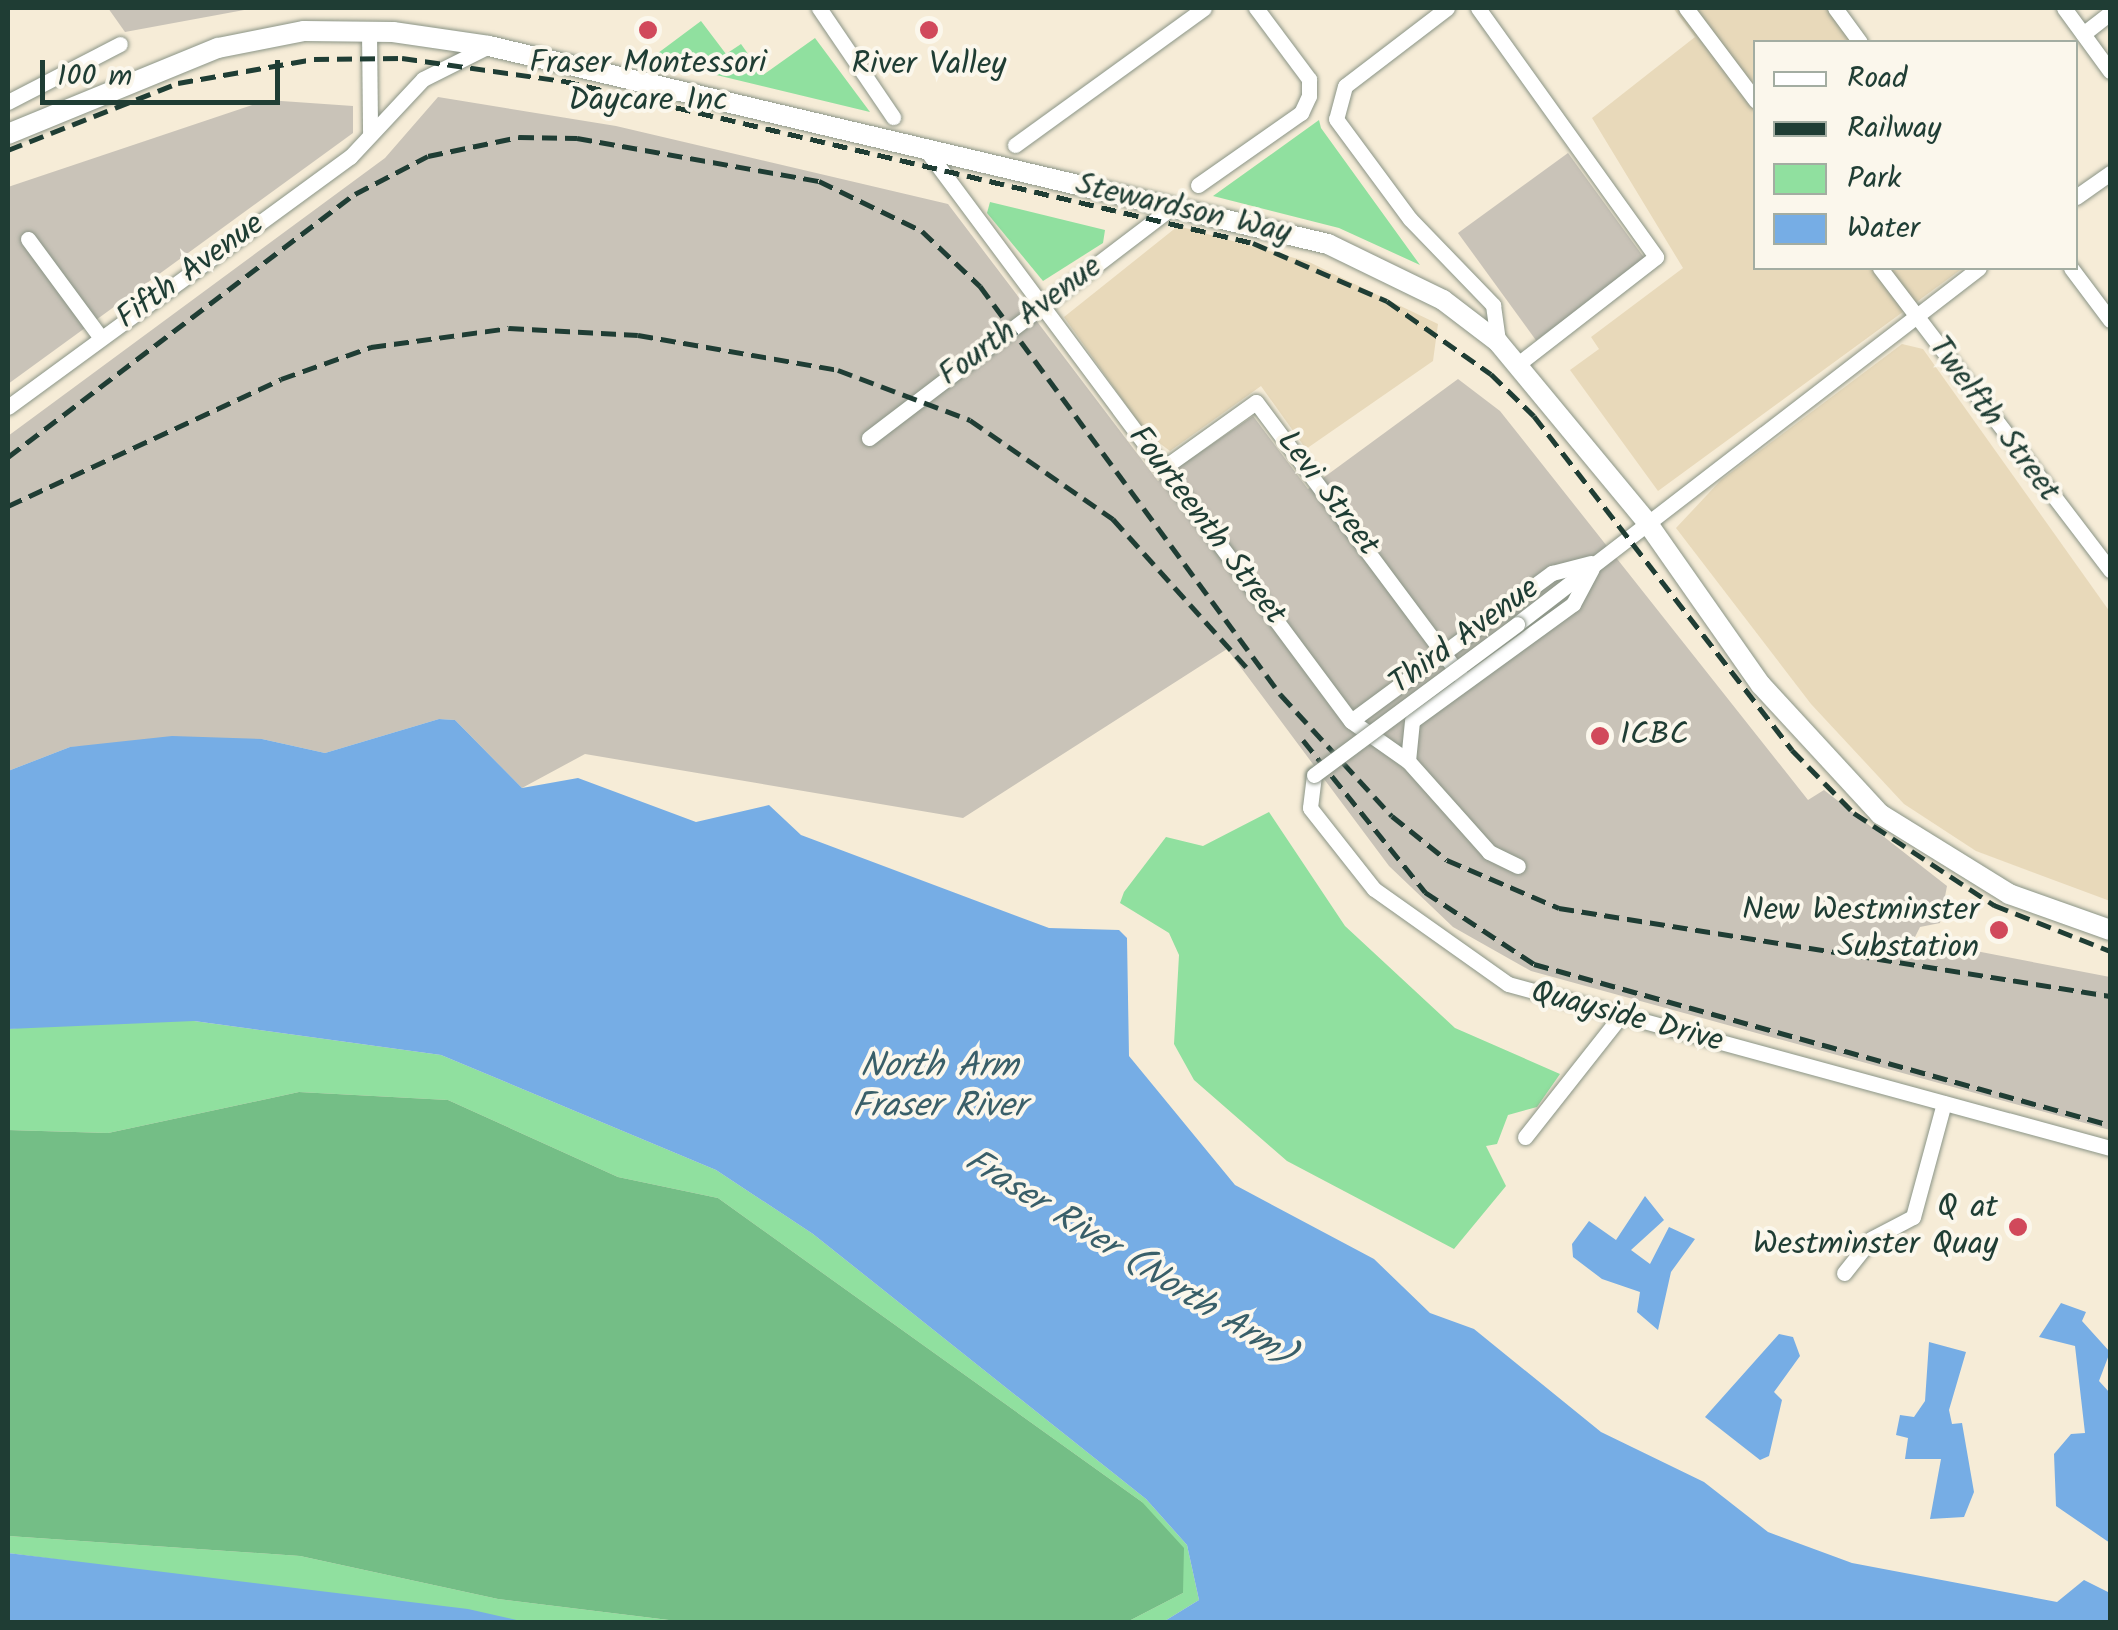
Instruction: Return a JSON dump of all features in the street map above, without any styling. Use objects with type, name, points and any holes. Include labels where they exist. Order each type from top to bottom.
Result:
[{"type":"main road","name":"Stewardson Way","points":[[8,134],[218,48],[304,31],[368,31],[489,46],[1328,244],[1443,300],[1498,342],[1646,521],[1761,685],[1880,814],[2009,894],[2110,930]]},
{"type":"street","points":[[819,8],[892,118]]},
{"type":"street","points":[[1016,145],[1204,8]]},
{"type":"street","points":[[1198,185],[1300,113],[1309,79],[1256,8]]},
{"type":"street","points":[[1446,8],[1345,86],[1334,102],[1336,119],[1410,219],[1493,305],[1498,342]]},
{"type":"street","points":[[1478,8],[1656,257],[1518,364]]},
{"type":"street","points":[[1686,8],[1753,96]]},
{"type":"street","points":[[1834,8],[1858,40]]},
{"type":"street","points":[[2064,8],[2110,71]]},
{"type":"street","points":[[2083,34],[2110,13]]},
{"type":"street","points":[[368,31],[370,133]]},
{"type":"street","points":[[8,102],[120,44]]},
{"type":"street","name":"Fifth Avenue","points":[[8,407],[370,133],[423,79],[489,46]]},
{"type":"street","name":"Fourteenth Street","points":[[927,151],[1351,721],[1408,761],[1488,852],[1518,866]]},
{"type":"street","points":[[2078,196],[2110,173]]},
{"type":"street","name":"Fourth Avenue","points":[[869,438],[1172,207]]},
{"type":"street","points":[[28,239],[101,338]]},
{"type":"street","name":"Twelfth Street","points":[[1882,270],[2110,570]]},
{"type":"street","points":[[1646,521],[1977,270]]},
{"type":"street","points":[[2072,270],[2110,320]]},
{"type":"street","name":"Levi Street","points":[[1162,469],[1256,402],[1464,682]]},
{"type":"street","name":"Quayside Drive","points":[[1646,521],[1308,786],[1310,808],[1349,860],[1440,944],[1508,984],[1619,1018],[2110,1148]]},
{"type":"street","name":"Third Avenue","points":[[1351,721],[1556,570],[1596,562]]},
{"type":"street","name":"Third Avenue","points":[[1408,761],[1412,720],[1580,598],[1596,562]]},
{"type":"street","points":[[1526,1137],[1619,1018]]},
{"type":"street","points":[[1844,1274],[1871,1240],[1914,1217],[1944,1103]]},
{"type":"shaded area","points":[[108,8],[255,8],[125,32]]},
{"type":"shaded area","points":[[1673,8],[1834,8],[1859,40],[1753,40],[1753,270],[1960,270],[1658,491],[1570,370],[1599,349],[1591,337],[1683,268],[1592,118],[1695,37]]},
{"type":"shaded area","points":[[438,97],[616,126],[948,204],[1158,481],[1253,416],[1308,489],[1458,379],[1500,411],[1808,800],[1824,790],[1947,886],[1940,923],[1920,927],[1914,939],[2110,977],[2110,1130],[1531,971],[1453,927],[1389,866],[1227,649],[963,818],[585,754],[522,788],[455,720],[439,719],[325,753],[262,739],[70,747],[8,771],[8,436],[385,158]]},
{"type":"shaded area","points":[[267,100],[353,106],[353,133],[8,384],[8,187]]},
{"type":"shaded area","points":[[1568,153],[1646,261],[1536,341],[1458,233]]},
{"type":"shaded area","points":[[1178,226],[1309,262],[1438,324],[1433,361],[1306,449],[1261,386],[1170,451],[1146,433],[1064,317]]},
{"type":"shaded area","points":[[1902,344],[1923,349],[2110,612],[2110,901],[1976,851],[1904,804],[1811,704],[1676,528],[1721,480]]},
{"type":"green space","points":[[701,21],[726,54],[741,44],[763,75],[815,38],[870,112],[650,59]]},
{"type":"green space","points":[[1319,120],[1420,265],[1339,228],[1213,196]]},
{"type":"green space","points":[[990,202],[1105,230],[1103,243],[1043,281],[987,213]]},
{"type":"green space","points":[[1269,812],[1345,926],[1455,1028],[1560,1074],[1537,1107],[1508,1115],[1497,1144],[1486,1146],[1506,1186],[1454,1249],[1287,1161],[1194,1080],[1174,1044],[1179,955],[1169,933],[1120,903],[1124,892],[1166,837],[1203,846]]},
{"type":"green space","points":[[81,1021],[194,1021],[441,1055],[716,1170],[813,1234],[1146,1499],[1187,1545],[1199,1600],[1163,1622],[1127,1622],[1183,1593],[1142,1502],[718,1198],[618,1177],[448,1100],[299,1092],[108,1133],[8,1130],[8,1029]]},
{"type":"green space","points":[[299,1092],[448,1100],[618,1177],[718,1198],[1142,1502],[1184,1548],[1183,1593],[1127,1622],[685,1622],[498,1599],[300,1556],[8,1536],[8,1130],[108,1133]]},
{"type":"green space","points":[[8,1536],[300,1556],[498,1599],[685,1622],[525,1622],[8,1553]]},
{"type":"water","name":"North Arm Fraser River","points":[[439,719],[455,720],[522,788],[578,778],[696,822],[769,805],[801,835],[1049,928],[1119,930],[1127,938],[1129,1056],[1235,1185],[1374,1259],[1430,1313],[1474,1329],[1601,1432],[1704,1482],[1768,1532],[1852,1563],[2057,1602],[2084,1580],[2110,1593],[2110,1622],[1163,1622],[1199,1600],[1187,1545],[1146,1499],[813,1234],[716,1170],[441,1055],[194,1021],[8,1029],[8,771],[70,747],[172,736],[262,739],[325,753]]},
{"type":"water","points":[[1645,1196],[1664,1220],[1631,1250],[1650,1264],[1669,1227],[1695,1239],[1671,1272],[1658,1330],[1637,1312],[1640,1292],[1602,1279],[1573,1257],[1572,1244],[1589,1221],[1616,1240]]},
{"type":"water","points":[[2061,1303],[2086,1312],[2082,1321],[2110,1352],[2099,1381],[2110,1393],[2110,1543],[2056,1506],[2054,1454],[2071,1434],[2085,1433],[2075,1346],[2039,1337]]},
{"type":"water","points":[[1779,1334],[1793,1337],[1800,1356],[1774,1392],[1782,1400],[1769,1456],[1760,1460],[1705,1417]]},
{"type":"water","points":[[1929,1342],[1966,1352],[1949,1410],[1952,1424],[1962,1423],[1974,1492],[1964,1517],[1930,1519],[1941,1459],[1905,1459],[1908,1438],[1896,1435],[1900,1415],[1914,1417],[1925,1401]]},
{"type":"water","points":[[8,1553],[468,1609],[525,1622],[8,1622]]},
{"type":"railway","points":[[8,150],[178,83],[314,59],[402,58],[564,81],[1253,243],[1387,301],[1491,374],[1534,416],[1792,750],[1854,813],[1994,905],[2110,951]]},
{"type":"railway","points":[[8,457],[355,194],[428,156],[519,137],[577,138],[819,181],[922,231],[980,286],[1281,695],[1392,816],[1447,860],[1559,908],[2110,996]]},
{"type":"railway","points":[[8,506],[281,379],[371,347],[509,328],[638,335],[838,370],[970,420],[1113,519],[1248,669]]},
{"type":"railway","points":[[1303,740],[1425,892],[1534,964],[2110,1125]]},
{"type":"place","name":"Fraser Montessori Daycare Inc","points":[[648,30]]},
{"type":"place","name":"River Valley","points":[[929,30]]},
{"type":"place","name":"ICBC","points":[[1600,736]]},
{"type":"place","name":"New Westminster Substation","points":[[1999,930]]},
{"type":"place","name":"Q at Westminster Quay","points":[[2018,1227]]},
{"type":"water label","name":"Fraser River (North Arm)","points":[[1129,1259]]}]
